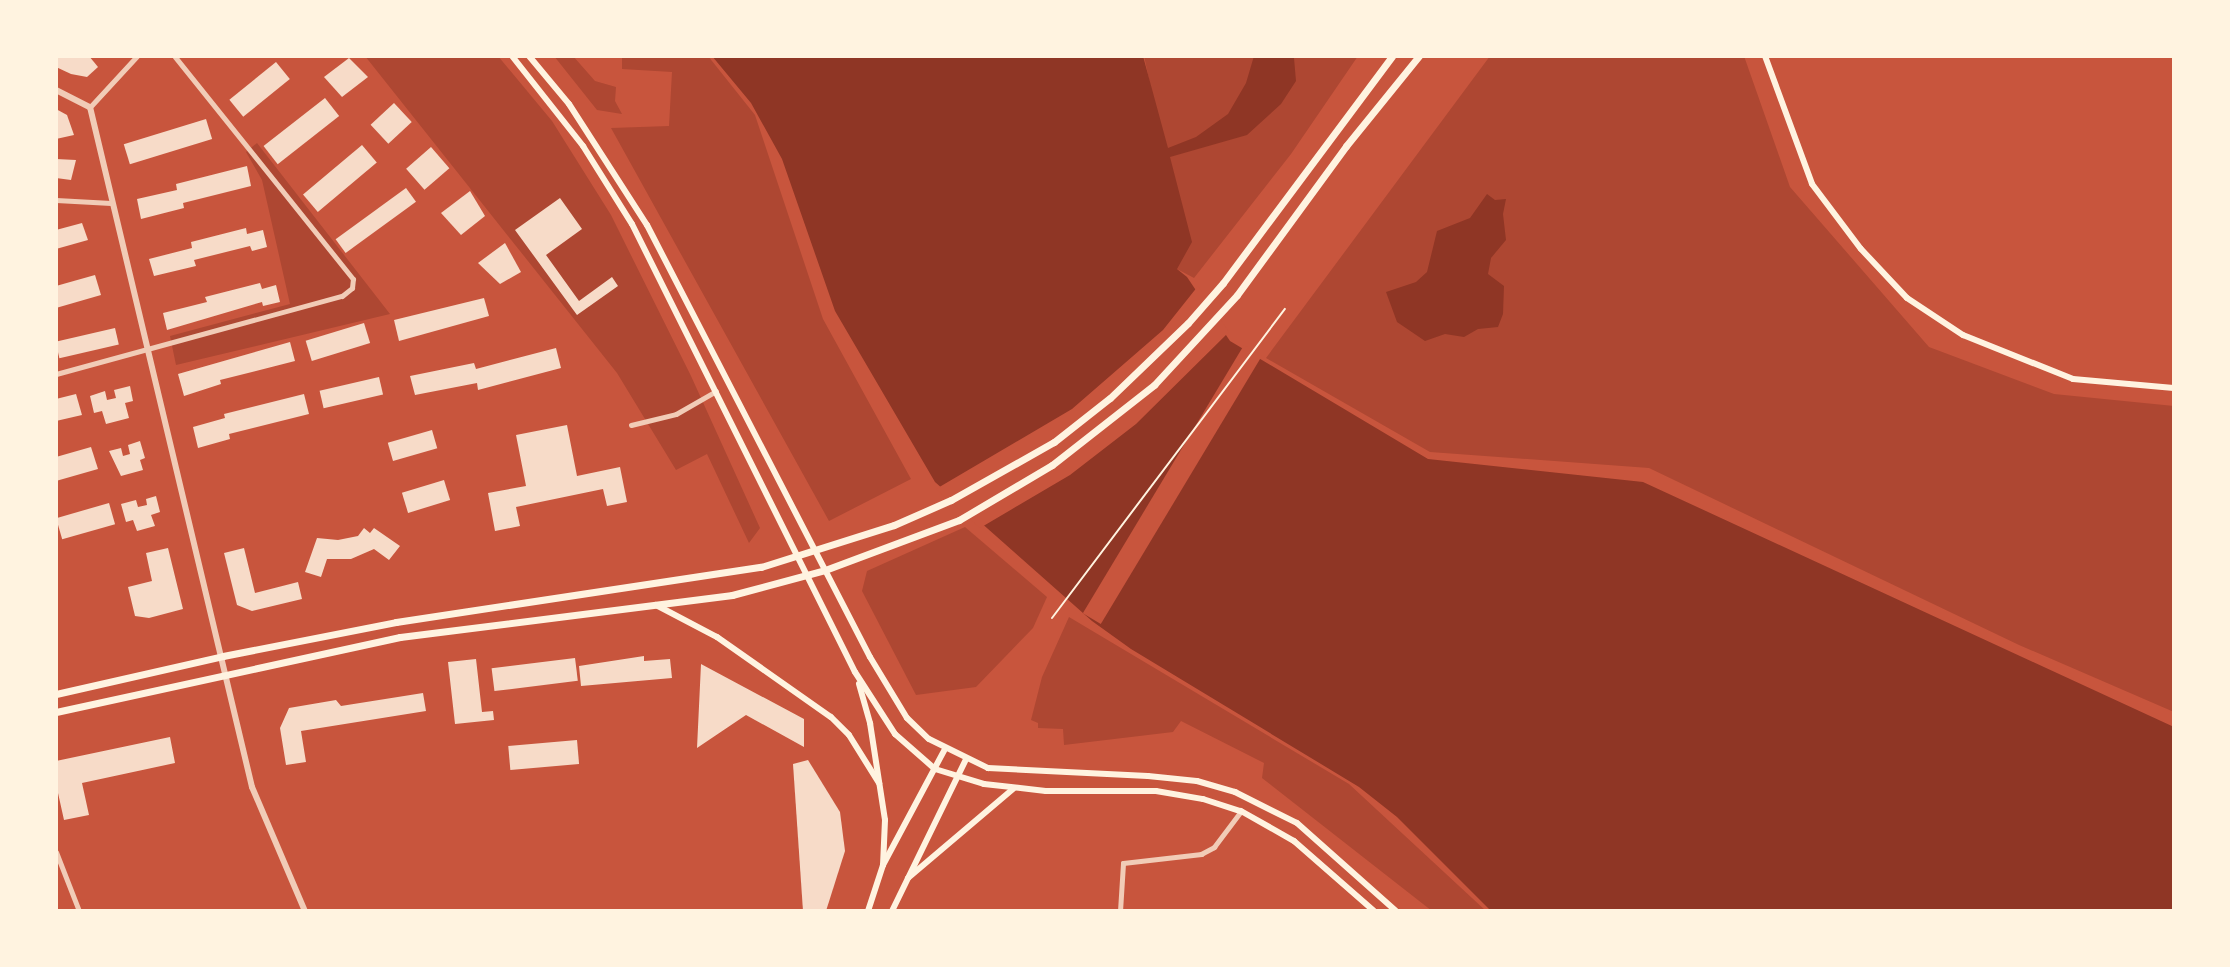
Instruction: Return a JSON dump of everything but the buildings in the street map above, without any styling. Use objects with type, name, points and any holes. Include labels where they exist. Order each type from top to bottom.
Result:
[{"type":"main road","points":[[512,56],[555,107],[608,183],[655,267],[855,672],[895,734],[935,769],[958,778],[1013,789],[1156,791],[1203,799],[1241,811],[1294,841],[1374,911]]},
{"type":"main road","points":[[529,56],[569,104],[647,225],[887,689],[907,718],[945,749],[988,768],[1148,776],[1197,781],[1235,792],[1297,823],[1396,911]]},
{"type":"main road","points":[[56,694],[223,656],[396,622],[687,581],[799,557],[894,525],[999,475],[1054,442],[1110,398],[1188,323],[1223,283],[1392,56]]},
{"type":"main road","points":[[56,712],[227,672],[439,630],[732,595],[825,570],[959,520],[1052,465],[1154,385],[1237,295],[1346,146],[1419,56]]},
{"type":"main road","points":[[1765,56],[1812,184],[1861,249],[1907,298],[1963,335],[2073,379],[2174,388]]},
{"type":"main road","points":[[656,605],[717,637],[831,717],[849,735],[879,783]]},
{"type":"main road","points":[[855,672],[870,723],[885,820],[883,865]]},
{"type":"main road","points":[[868,911],[883,865],[945,749]]},
{"type":"main road","points":[[892,911],[966,759]]},
{"type":"main road","points":[[905,880],[1013,789]]},
{"type":"street","points":[[90,107],[132,57]]},
{"type":"street","points":[[56,374],[342,296],[352,288],[353,279],[175,57]]},
{"type":"street","points":[[56,90],[90,107]]},
{"type":"street","points":[[90,107],[252,787],[305,911]]},
{"type":"street","points":[[56,200],[111,203]]},
{"type":"street","points":[[631,425],[676,414],[716,391]]},
{"type":"street","points":[[1120,911],[1123,863],[1201,854],[1214,847],[1241,811]]},
{"type":"street","points":[[56,852],[79,911]]},
{"type":"path","points":[[1052,618],[1285,309]]},
{"type":"shaded area","points":[[365,56],[498,56],[552,121],[611,215],[691,376],[760,528],[749,543],[707,454],[676,470],[617,373]]},
{"type":"shaded area","points":[[554,56],[573,56],[595,81],[616,87],[615,101],[622,114],[597,110]]},
{"type":"shaded area","points":[[622,56],[708,56],[755,115],[823,319],[911,479],[829,521],[611,128],[669,126],[672,72],[622,69]]},
{"type":"shaded area","points":[[712,56],[1143,56],[1168,148],[1196,137],[1228,114],[1246,83],[1254,56],[1313,56],[1294,58],[1296,81],[1281,104],[1247,135],[1170,157],[1192,242],[1177,269],[1187,277],[1230,341],[1428,459],[1643,482],[2174,727],[2174,911],[1491,911],[1397,817],[1359,787],[1131,649],[1092,621],[935,482],[835,311],[782,159],[751,103]]},
{"type":"shaded area","points":[[1144,56],[1358,56],[1291,154],[1194,278],[1177,269],[1160,130]]},
{"type":"shaded area","points":[[1490,56],[1744,56],[1790,187],[1929,347],[2054,394],[2174,406],[2174,712],[2019,645],[1649,468],[1430,452],[1266,358]]},
{"type":"shaded area","points":[[257,143],[390,314],[176,365],[170,336],[290,304],[262,180],[246,152]]},
{"type":"shaded area","points":[[1487,194],[1495,200],[1506,199],[1503,214],[1506,240],[1491,258],[1488,274],[1504,286],[1503,314],[1498,327],[1478,329],[1464,337],[1445,334],[1425,341],[1397,322],[1386,292],[1416,282],[1427,272],[1437,231],[1470,218]]},
{"type":"shaded area","points":[[965,527],[1047,597],[1033,628],[976,687],[916,695],[862,591],[867,571]]},
{"type":"shaded area","points":[[1069,617],[1349,784],[1486,911],[1432,911],[1262,778],[1264,763],[1181,721],[1173,732],[1064,745],[1063,729],[1038,728],[1038,723],[1031,720],[1042,677]]},
{"type":"pier","points":[[1198,286],[1229,332],[1136,424],[1070,475],[980,528],[936,489],[1072,409],[1163,330]]},
{"type":"pier","points":[[1244,345],[1262,356],[1101,624],[1083,613]]}]
